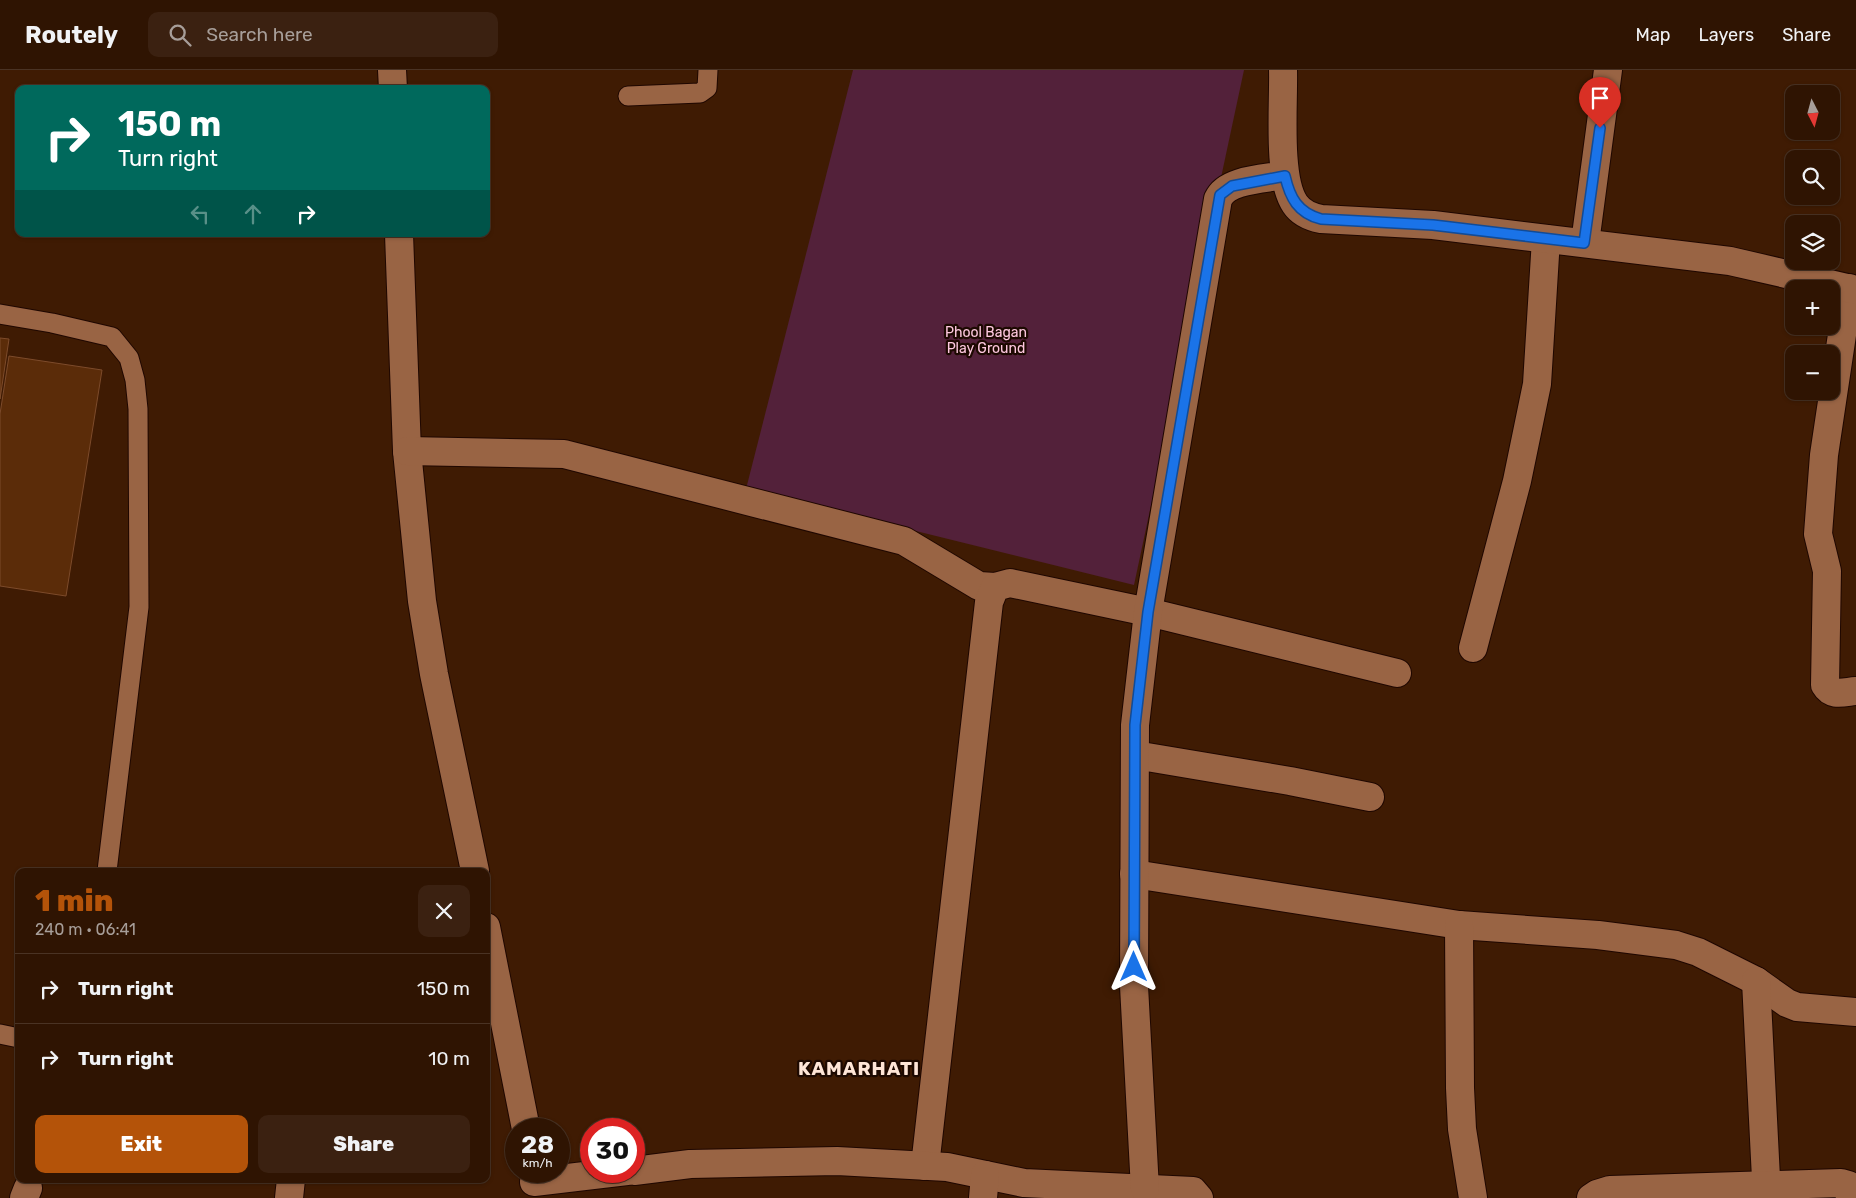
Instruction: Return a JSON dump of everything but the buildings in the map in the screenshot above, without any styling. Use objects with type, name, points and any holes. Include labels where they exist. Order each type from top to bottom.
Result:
[{"type":"street","points":[[392,70],[393,85]]},
{"type":"street","points":[[1283,70],[1285,176],[1296,205],[1308,216],[1433,225],[1730,261],[1852,289],[1824,455],[1818,534],[1827,571],[1825,685],[1834,693],[1856,691]]},
{"type":"street","points":[[1584,243],[1608,70]]},
{"type":"street","points":[[1145,1189],[1134,986],[1134,874],[1135,725],[1148,612],[1218,200],[1222,192],[1232,186],[1285,176]]},
{"type":"street","points":[[399,237],[407,451],[424,610],[434,674],[474,868]]},
{"type":"street","points":[[1473,648],[1517,481],[1536,384],[1546,239]]},
{"type":"street","points":[[407,451],[564,454],[904,541],[979,586],[995,587],[1010,583],[1148,612],[1397,672]]},
{"type":"street","points":[[925,1166],[989,602],[995,587]]},
{"type":"street","points":[[1135,755],[1290,781],[1370,797]]},
{"type":"street","points":[[1134,874],[1460,925],[1598,935],[1676,945],[1698,952],[1756,981],[1787,1003],[1797,1007],[1856,1012]]},
{"type":"street","points":[[1460,925],[1462,1129],[1473,1198]]},
{"type":"street","points":[[490,947],[524,1118]]},
{"type":"street","points":[[1756,981],[1767,1192]]},
{"type":"street","points":[[645,1169],[690,1164],[837,1161],[947,1167],[984,1186],[1024,1183],[1145,1189],[1193,1192],[1199,1198]]},
{"type":"street","points":[[535,1184],[580,1178]]},
{"type":"street","points":[[1591,1198],[1610,1190],[1767,1192],[1841,1182],[1848,1185],[1850,1198]]},
{"type":"street","points":[[289,1198],[290,1183]]},
{"type":"lane","points":[[628,96],[700,93],[707,88],[708,70]]},
{"type":"lane","points":[[0,314],[52,323],[112,337],[129,358],[135,380],[138,409],[139,607],[107,868]]},
{"type":"lane","points":[[0,1034],[15,1037]]},
{"type":"green space","name":"Phool Bagan Play Ground","points":[[853,70],[1244,70],[1134,585],[746,489]]},
{"type":"district","name":"KAMARHATI","points":[[859,1068]]},
{"type":"route","points":[[1134,967],[1135,725],[1148,612],[1220,195],[1237,184],[1285,176],[1296,205],[1308,216],[1321,219],[1433,225],[1584,243],[1600,128]]}]
